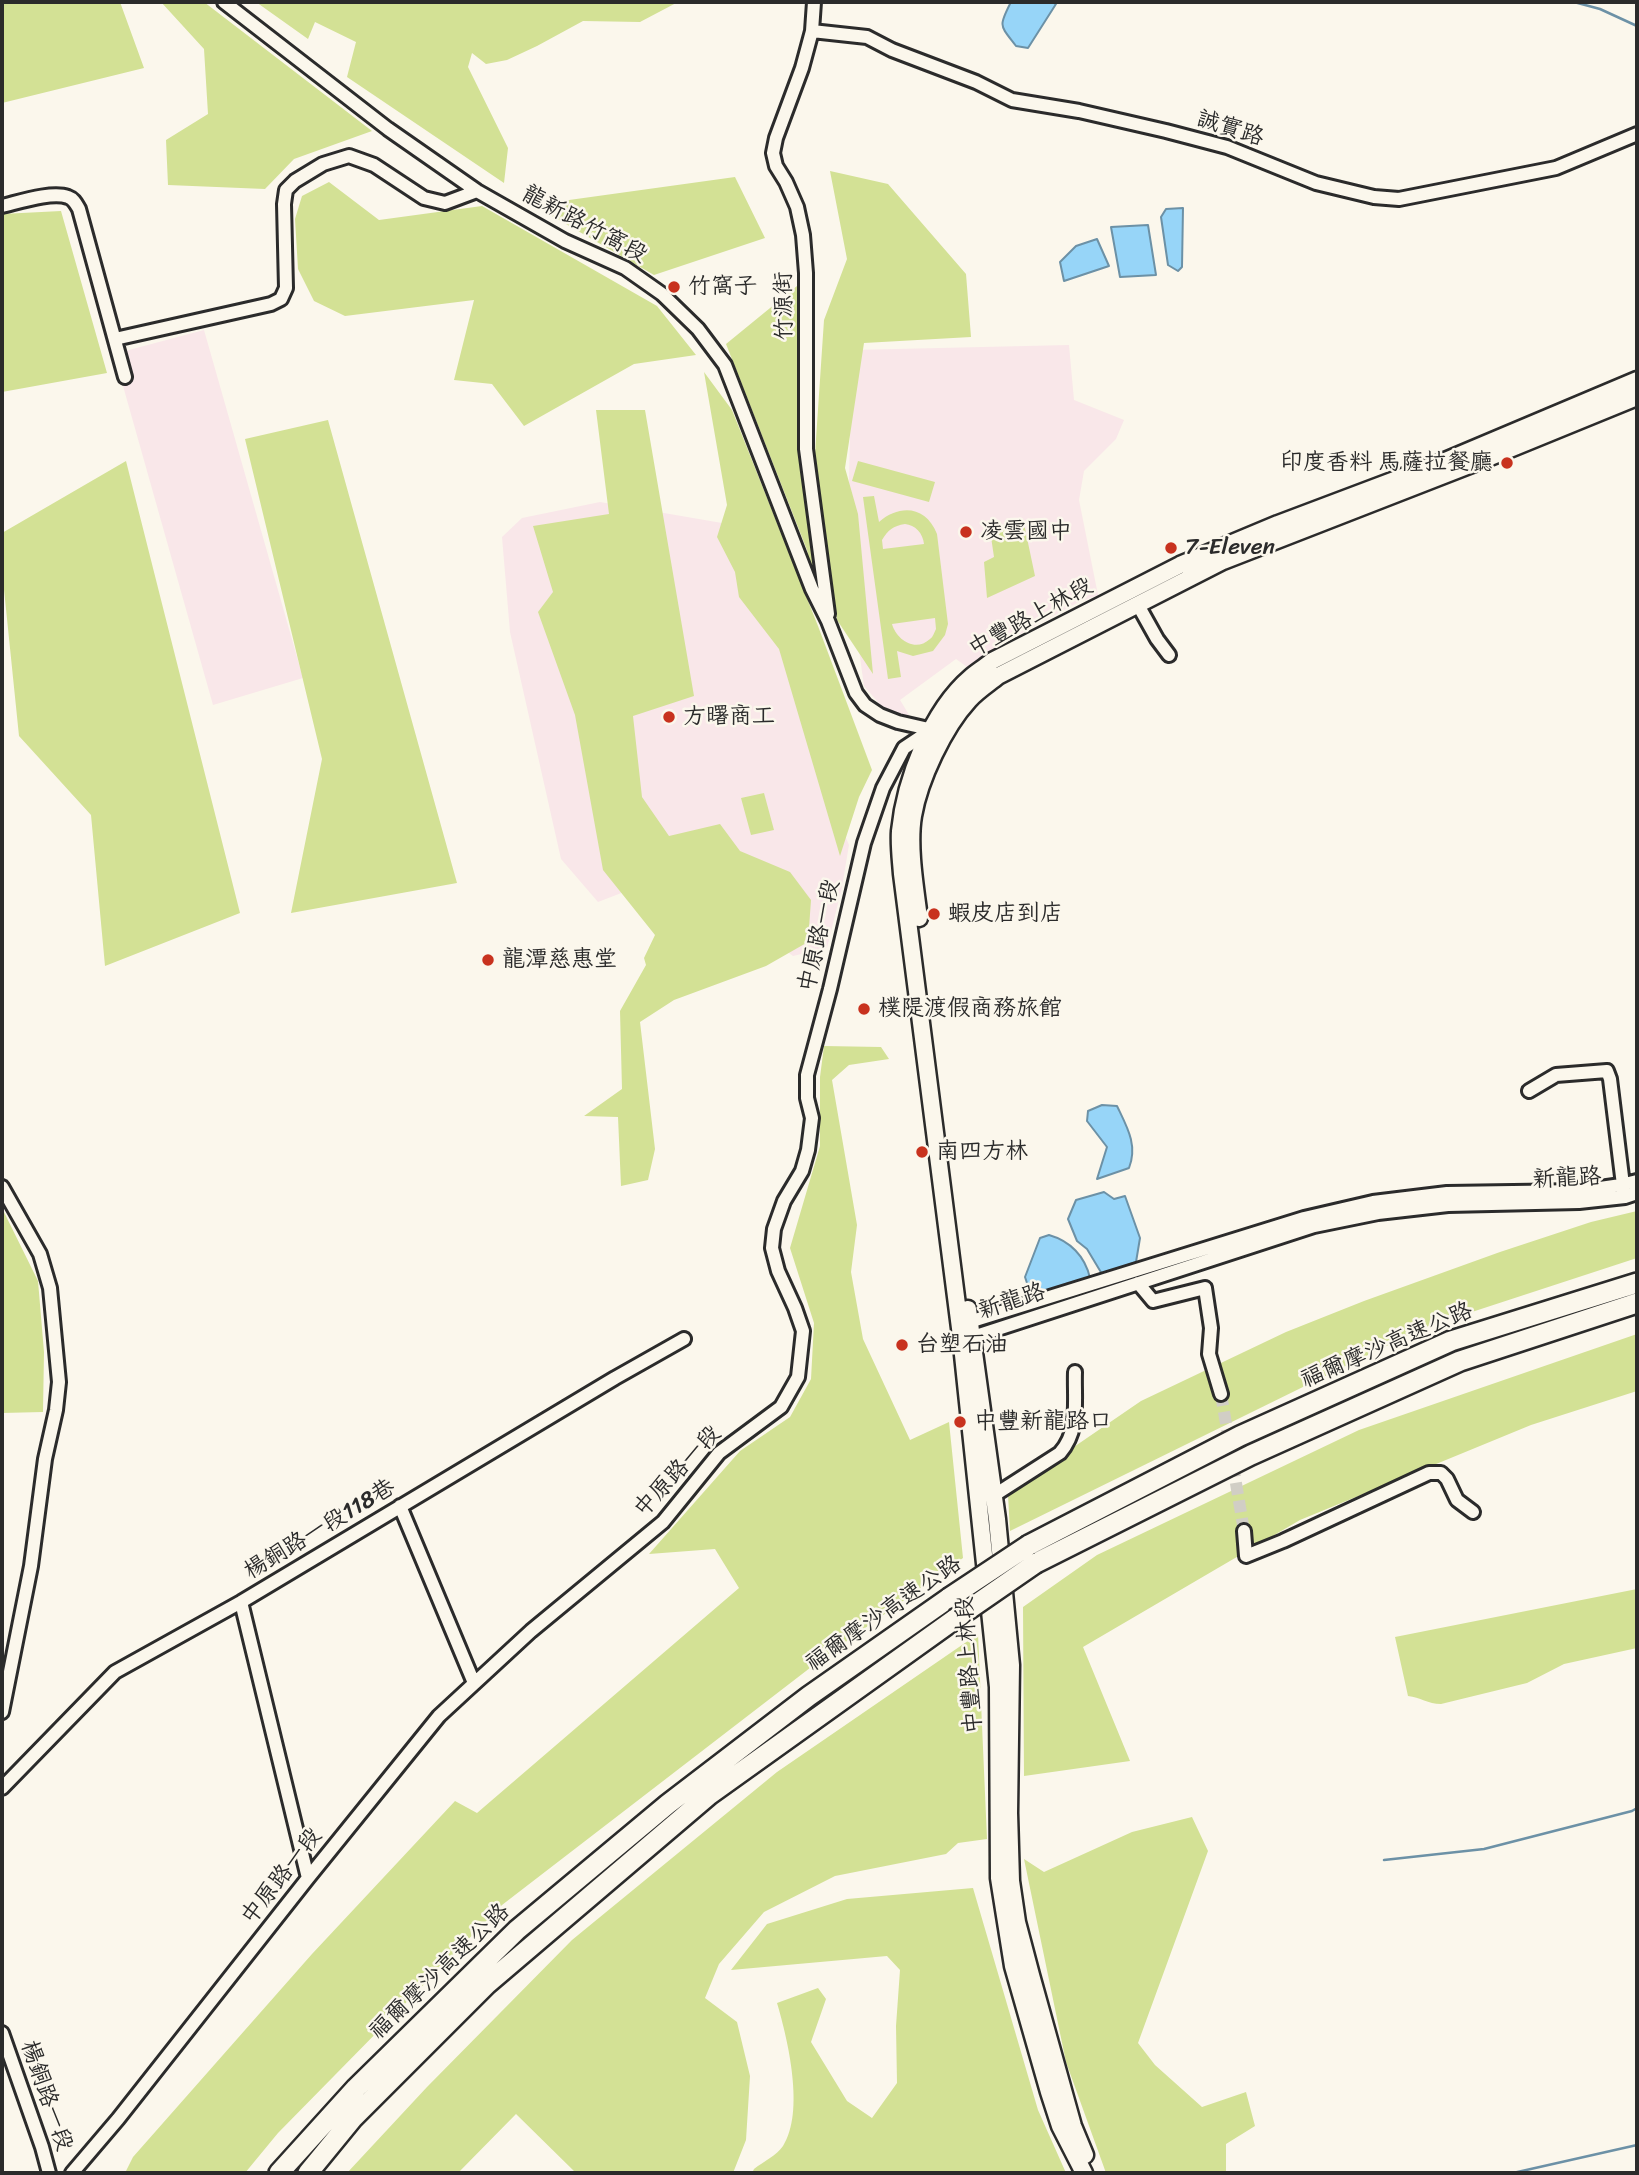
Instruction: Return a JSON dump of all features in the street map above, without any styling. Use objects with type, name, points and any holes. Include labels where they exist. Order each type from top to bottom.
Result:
[{"type":"highway","name":"福爾摩沙高速公路","points":[[279,2173],[356,2088],[517,1930],[668,1804],[809,1696],[1028,1545],[1240,1436],[1451,1341],[1637,1283]]},
{"type":"highway","name":"福爾摩沙高速公路","points":[[308,2173],[353,2118],[486,1984],[709,1795],[1036,1563],[1251,1455],[1460,1361],[1637,1303]]},
{"type":"main road","name":"中豐路上林段","points":[[937,732],[946,704],[969,678],[992,661],[1180,565],[1278,524],[1445,461],[1637,380]]},
{"type":"main road","name":"中豐路上林段","points":[[1093,2173],[1073,2126],[1015,1908],[1009,1813],[1011,1665],[993,1496],[902,874],[900,834],[904,806],[915,768],[937,732],[998,676],[1223,561],[1637,397]]},
{"type":"main road","name":"中豐路上林段","points":[[968,1332],[998,1687],[999,1878],[1013,1966],[1042,2067],[1060,2126],[1084,2173]]},
{"type":"street","name":"龍新路竹窩段","points":[[224,2],[388,129],[477,191],[565,242],[625,268],[662,294],[698,328],[725,365],[812,589],[828,621],[856,693],[865,705],[880,715],[937,732]]},
{"type":"street","name":"竹源街","points":[[814,2],[812,31],[802,68],[773,153],[776,166],[797,207],[803,235],[806,273],[806,449],[827,595],[828,621]]},
{"type":"street","name":"誠實路","points":[[812,31],[867,37],[892,50],[976,82],[1012,100],[1079,111],[1215,144],[1316,183],[1374,197],[1399,199],[1556,168],[1637,134]]},
{"type":"street","points":[[115,339],[271,304],[281,299],[286,288],[286,190],[295,181],[323,164],[349,156],[374,165],[424,198],[445,203],[477,191]]},
{"type":"street","points":[[2,206],[53,195],[67,196],[74,200],[79,209],[125,377]]},
{"type":"street","points":[[1138,605],[1169,655]]},
{"type":"street","name":"中原路一段","points":[[72,2173],[439,1716],[531,1630],[663,1522],[719,1453],[781,1407],[798,1377],[803,1331],[778,1271],[772,1248],[774,1229],[784,1201],[802,1171],[808,1150],[812,1118],[807,1098],[807,1075],[864,843],[883,788],[904,748],[937,732]]},
{"type":"street","points":[[1528,1091],[1556,1075],[1607,1071],[1628,1192]]},
{"type":"street","name":"新龍路","points":[[968,1332],[1138,1283],[1314,1226],[1378,1213],[1448,1205],[1579,1202],[1628,1192],[1637,1181]]},
{"type":"street","points":[[2,1187],[40,1254],[50,1288],[59,1382],[45,1459],[31,1566],[2,1712]]},
{"type":"street","name":"新龍路","points":[[968,1332],[1304,1218],[1373,1202],[1447,1193],[1628,1192]]},
{"type":"street","points":[[1138,1283],[1153,1301],[1205,1288],[1211,1328],[1209,1354],[1221,1394]]},
{"type":"street","name":"楊銅路一段118巷","points":[[2,1788],[115,1672],[241,1602],[684,1339]]},
{"type":"street","points":[[993,1496],[1060,1453],[1068,1444],[1074,1427],[1075,1373]]},
{"type":"street","points":[[1244,1531],[1246,1556],[1429,1473],[1441,1473],[1447,1479],[1457,1500],[1473,1512]]},
{"type":"street","points":[[400,1507],[474,1683]]},
{"type":"street","points":[[241,1602],[308,1878]]},
{"type":"street","name":"楊銅路一段","points":[[2,2033],[49,2173]]},
{"type":"shaded area","points":[[204,330],[303,678],[213,705],[114,354]]},
{"type":"shaded area","name":"凌雲國中","points":[[1069,345],[1074,400],[1124,420],[1116,439],[1084,471],[1079,500],[1098,595],[1077,603],[1011,639],[967,667],[956,659],[900,700],[911,718],[884,709],[864,686],[847,564],[852,350]]},
{"type":"shaded area","name":"方曙商工","points":[[600,502],[722,523],[779,600],[831,802],[849,845],[827,948],[793,956],[759,931],[694,865],[598,902],[561,859],[510,632],[502,537],[522,518]]},
{"type":"green space","points":[[2,2],[120,2],[144,68],[2,103]]},
{"type":"green space","points":[[161,2],[204,2],[372,131],[294,159],[265,189],[168,185],[166,140],[208,114],[204,49]]},
{"type":"green space","points":[[256,2],[678,2],[640,22],[583,21],[507,60],[486,64],[472,53],[468,67],[508,148],[504,183],[347,77],[356,42],[315,22],[308,39]]},
{"type":"green space","points":[[830,171],[888,184],[966,274],[971,337],[864,343],[845,468],[858,514],[873,674],[837,620],[815,454],[824,320],[847,259]]},
{"type":"green space","points":[[735,177],[765,238],[654,275],[533,205]]},
{"type":"green space","points":[[329,182],[379,220],[482,206],[657,306],[696,355],[634,364],[524,426],[492,384],[454,380],[474,300],[345,316],[314,301],[298,269],[295,219],[302,196]]},
{"type":"green space","points":[[61,211],[107,373],[2,392],[2,214]]},
{"type":"green space","points":[[797,286],[802,344],[799,446],[823,582],[820,590],[813,583],[807,550],[726,344]]},
{"type":"green space","points":[[704,372],[732,410],[872,770],[859,797],[840,856],[779,649],[739,597],[735,572],[717,537],[727,505]]},
{"type":"green space","points":[[596,410],[645,410],[694,696],[633,716],[642,797],[669,836],[720,824],[740,851],[790,872],[811,900],[808,942],[766,966],[674,1000],[640,1022],[655,1149],[648,1180],[621,1186],[618,1117],[584,1116],[622,1089],[620,1011],[646,965],[644,958],[655,935],[603,870],[575,715],[538,612],[553,592],[533,526],[609,514]]},
{"type":"green space","points":[[328,420],[457,883],[291,913],[322,759],[245,439]]},
{"type":"green space","points":[[126,461],[240,913],[105,966],[91,815],[19,736],[2,570],[2,533]]},
{"type":"green space","points":[[858,461],[935,482],[929,502],[852,481]]},
{"type":"green space","points":[[874,496],[879,522],[895,512],[912,511],[926,518],[937,534],[948,624],[945,635],[933,651],[913,656],[897,651],[901,677],[888,679],[863,497]],"holes":[[[905,524],[918,530],[924,544],[883,549],[882,540],[886,534],[894,527]],[[935,618],[936,629],[933,636],[918,645],[902,639],[892,624]]]},
{"type":"green space","points":[[1023,519],[1035,576],[987,598],[984,562],[994,557],[990,530]]},
{"type":"green space","points":[[764,793],[774,830],[751,835],[741,798]]},
{"type":"green space","points":[[824,1046],[881,1047],[889,1059],[849,1065],[832,1080],[857,1225],[851,1272],[863,1339],[910,1440],[949,1422],[963,1558],[819,1661],[502,1905],[278,2133],[245,2173],[125,2173],[133,2157],[312,1954],[455,1801],[477,1813],[739,1588],[715,1549],[649,1554],[740,1451],[790,1417],[811,1379],[814,1323],[790,1248],[820,1146],[820,1077]]},
{"type":"green space","points":[[2,1208],[38,1281],[44,1352],[43,1412],[2,1413]]},
{"type":"green space","points":[[1637,1211],[1637,1258],[1423,1328],[1010,1531],[1008,1495],[1141,1401],[1286,1332],[1364,1301],[1591,1222]]},
{"type":"green space","points":[[1637,1334],[1637,1391],[1531,1425],[1300,1520],[1083,1647],[1130,1761],[1024,1776],[1023,1607],[1097,1555],[1359,1430]]},
{"type":"green space","points":[[1637,1589],[1637,1648],[1564,1664],[1527,1683],[1441,1704],[1408,1696],[1395,1637]]},
{"type":"green space","points":[[978,1634],[987,1839],[958,1843],[946,1854],[835,1876],[764,1912],[719,1964],[705,1998],[737,2022],[750,2076],[746,2140],[733,2173],[576,2173],[516,2114],[458,2173],[347,2173],[427,2087],[572,1940],[777,1772]]},
{"type":"green space","points":[[1192,1817],[1208,1851],[1138,2043],[1155,2065],[1202,2107],[1246,2092],[1255,2126],[1226,2144],[1226,2173],[1106,2173],[1066,2062],[1024,1859],[1044,1872],[1132,1832]]},
{"type":"green space","points":[[973,1888],[1038,2110],[1066,2173],[752,2173],[783,2146],[790,2132],[793,2115],[790,2056],[777,2003],[818,1988],[826,1999],[811,2042],[847,2101],[872,2118],[897,2083],[896,2026],[900,1970],[887,1956],[731,1970],[767,1924],[847,1899]]},
{"type":"water","points":[[1011,2],[1056,4],[1028,48],[1016,46],[1004,29],[1004,16]]},
{"type":"water","points":[[1183,208],[1182,267],[1178,271],[1168,265],[1161,217],[1166,209]]},
{"type":"water","points":[[1148,225],[1156,275],[1120,277],[1111,227]]},
{"type":"water","points":[[1097,239],[1109,266],[1064,281],[1060,262],[1076,246]]},
{"type":"water","points":[[1102,1105],[1117,1106],[1130,1136],[1132,1152],[1129,1168],[1097,1179],[1107,1147],[1087,1121],[1088,1111]]},
{"type":"water","points":[[1104,1192],[1114,1199],[1125,1196],[1140,1238],[1136,1262],[1102,1274],[1087,1249],[1077,1241],[1068,1219],[1076,1200]]},
{"type":"water","points":[[1049,1235],[1076,1250],[1090,1278],[1031,1295],[1025,1277],[1040,1238]]},
{"type":"waterway","points":[[1574,2],[1600,9],[1637,26]]},
{"type":"waterway","points":[[1384,1860],[1484,1849],[1637,1808]]},
{"type":"waterway","points":[[1513,2173],[1637,2145]]},
{"type":"tunnel","points":[[1221,1394],[1244,1531]]},
{"type":"place","name":"竹窩子","points":[[674,287]]},
{"type":"place","name":"印度香料 馬薩拉餐廳","points":[[1507,463]]},
{"type":"place","name":"凌雲國中","points":[[966,532]]},
{"type":"place","name":"7-Eleven","points":[[1171,548]]},
{"type":"place","name":"方曙商工","points":[[669,717]]},
{"type":"place","name":"蝦皮店到店","points":[[934,914]]},
{"type":"place","name":"龍潭慈惠堂","points":[[488,960]]},
{"type":"place","name":"樸隄渡假商務旅館","points":[[864,1009]]},
{"type":"place","name":"南四方林","points":[[922,1152]]},
{"type":"place","name":"台塑石油","points":[[902,1345]]},
{"type":"place","name":"中豐新龍路口","points":[[960,1422]]}]
